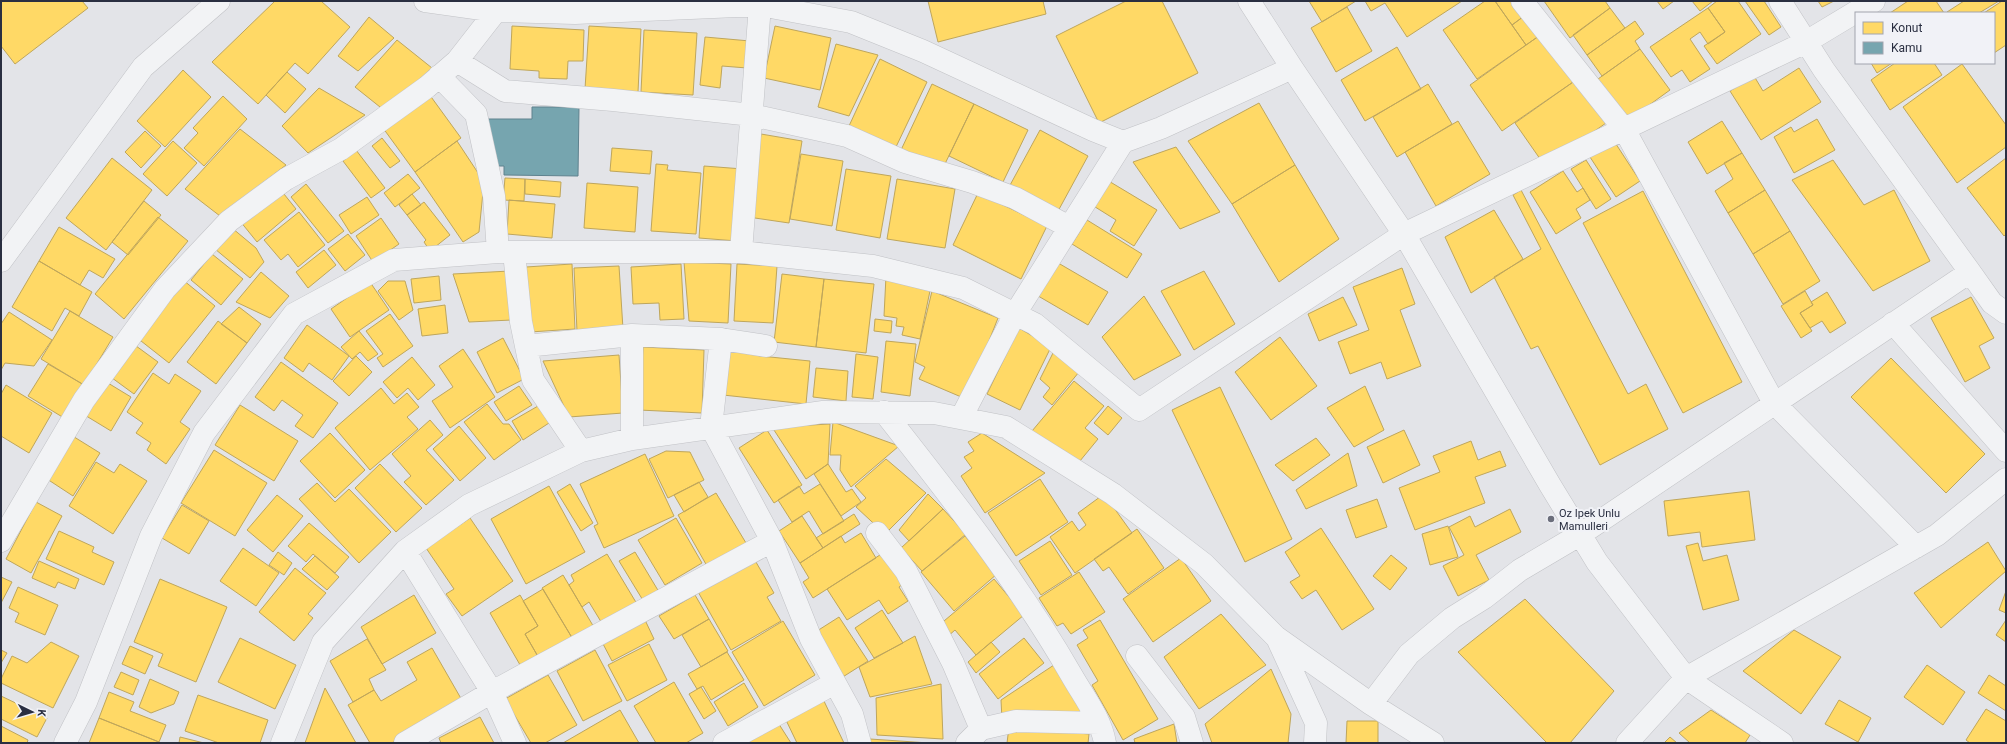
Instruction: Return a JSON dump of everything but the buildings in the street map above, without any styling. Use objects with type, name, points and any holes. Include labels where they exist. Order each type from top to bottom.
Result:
[{"type":"street","points":[[1,261],[143,67],[219,1]]},
{"type":"street","points":[[425,1],[496,11],[575,13],[762,3],[851,22],[923,51],[1093,130],[1123,142]]},
{"type":"street","points":[[1249,1],[1292,68],[1404,234],[1580,534],[1598,562],[1686,678],[1782,743]]},
{"type":"street","points":[[1522,1],[1624,129],[1774,403],[1916,547]]},
{"type":"street","points":[[1780,1],[1824,70],[1992,303],[2006,313]]},
{"type":"street","points":[[1856,12],[1874,1]]},
{"type":"street","points":[[741,252],[762,3]]},
{"type":"street","points":[[1,541],[84,400],[165,290],[229,221],[286,179],[341,150],[427,87],[457,61],[496,11]]},
{"type":"street","points":[[65,743],[86,702],[151,536],[204,433],[294,314],[394,260],[506,252],[741,252],[873,266],[963,288],[1035,324],[1139,410],[1404,234],[1806,42],[1855,12]]},
{"type":"street","points":[[457,61],[505,92],[613,100],[752,115],[846,136],[905,162],[972,182],[1014,198],[1069,227]]},
{"type":"street","points":[[962,418],[1015,314],[1123,142],[1161,128],[1292,68]]},
{"type":"street","points":[[439,76],[476,114],[533,380],[581,451]]},
{"type":"street","points":[[1371,704],[1409,654],[1452,618],[1484,598],[1520,570],[1580,534],[1970,272]]},
{"type":"street","points":[[1892,323],[2006,450]]},
{"type":"street","points":[[526,346],[632,335],[721,340],[766,346]]},
{"type":"street","points":[[632,335],[632,439]]},
{"type":"street","points":[[721,340],[711,427],[772,541],[811,640],[852,714],[860,743]]},
{"type":"street","points":[[282,743],[323,642],[405,551],[469,505],[581,451],[632,439],[824,412],[934,413],[1006,426],[1113,494],[1204,564],[1276,637],[1371,704],[1432,743]]},
{"type":"street","points":[[884,412],[968,518],[1059,653],[1102,733]]},
{"type":"street","points":[[1627,743],[1686,678],[1937,535],[2006,479]]},
{"type":"street","points":[[877,533],[906,570],[953,663],[974,736],[1016,721],[1102,733]]},
{"type":"street","points":[[405,743],[492,692],[772,541]]},
{"type":"street","points":[[405,551],[492,692],[515,743]]},
{"type":"street","points":[[1276,637],[1316,723],[1315,743]]},
{"type":"street","points":[[1137,656],[1184,717],[1192,743]]},
{"type":"street","points":[[724,743],[835,683]]},
{"type":"place","name":"Oz Ipek Unlu Mamulleri","points":[[1551,519]]}]
